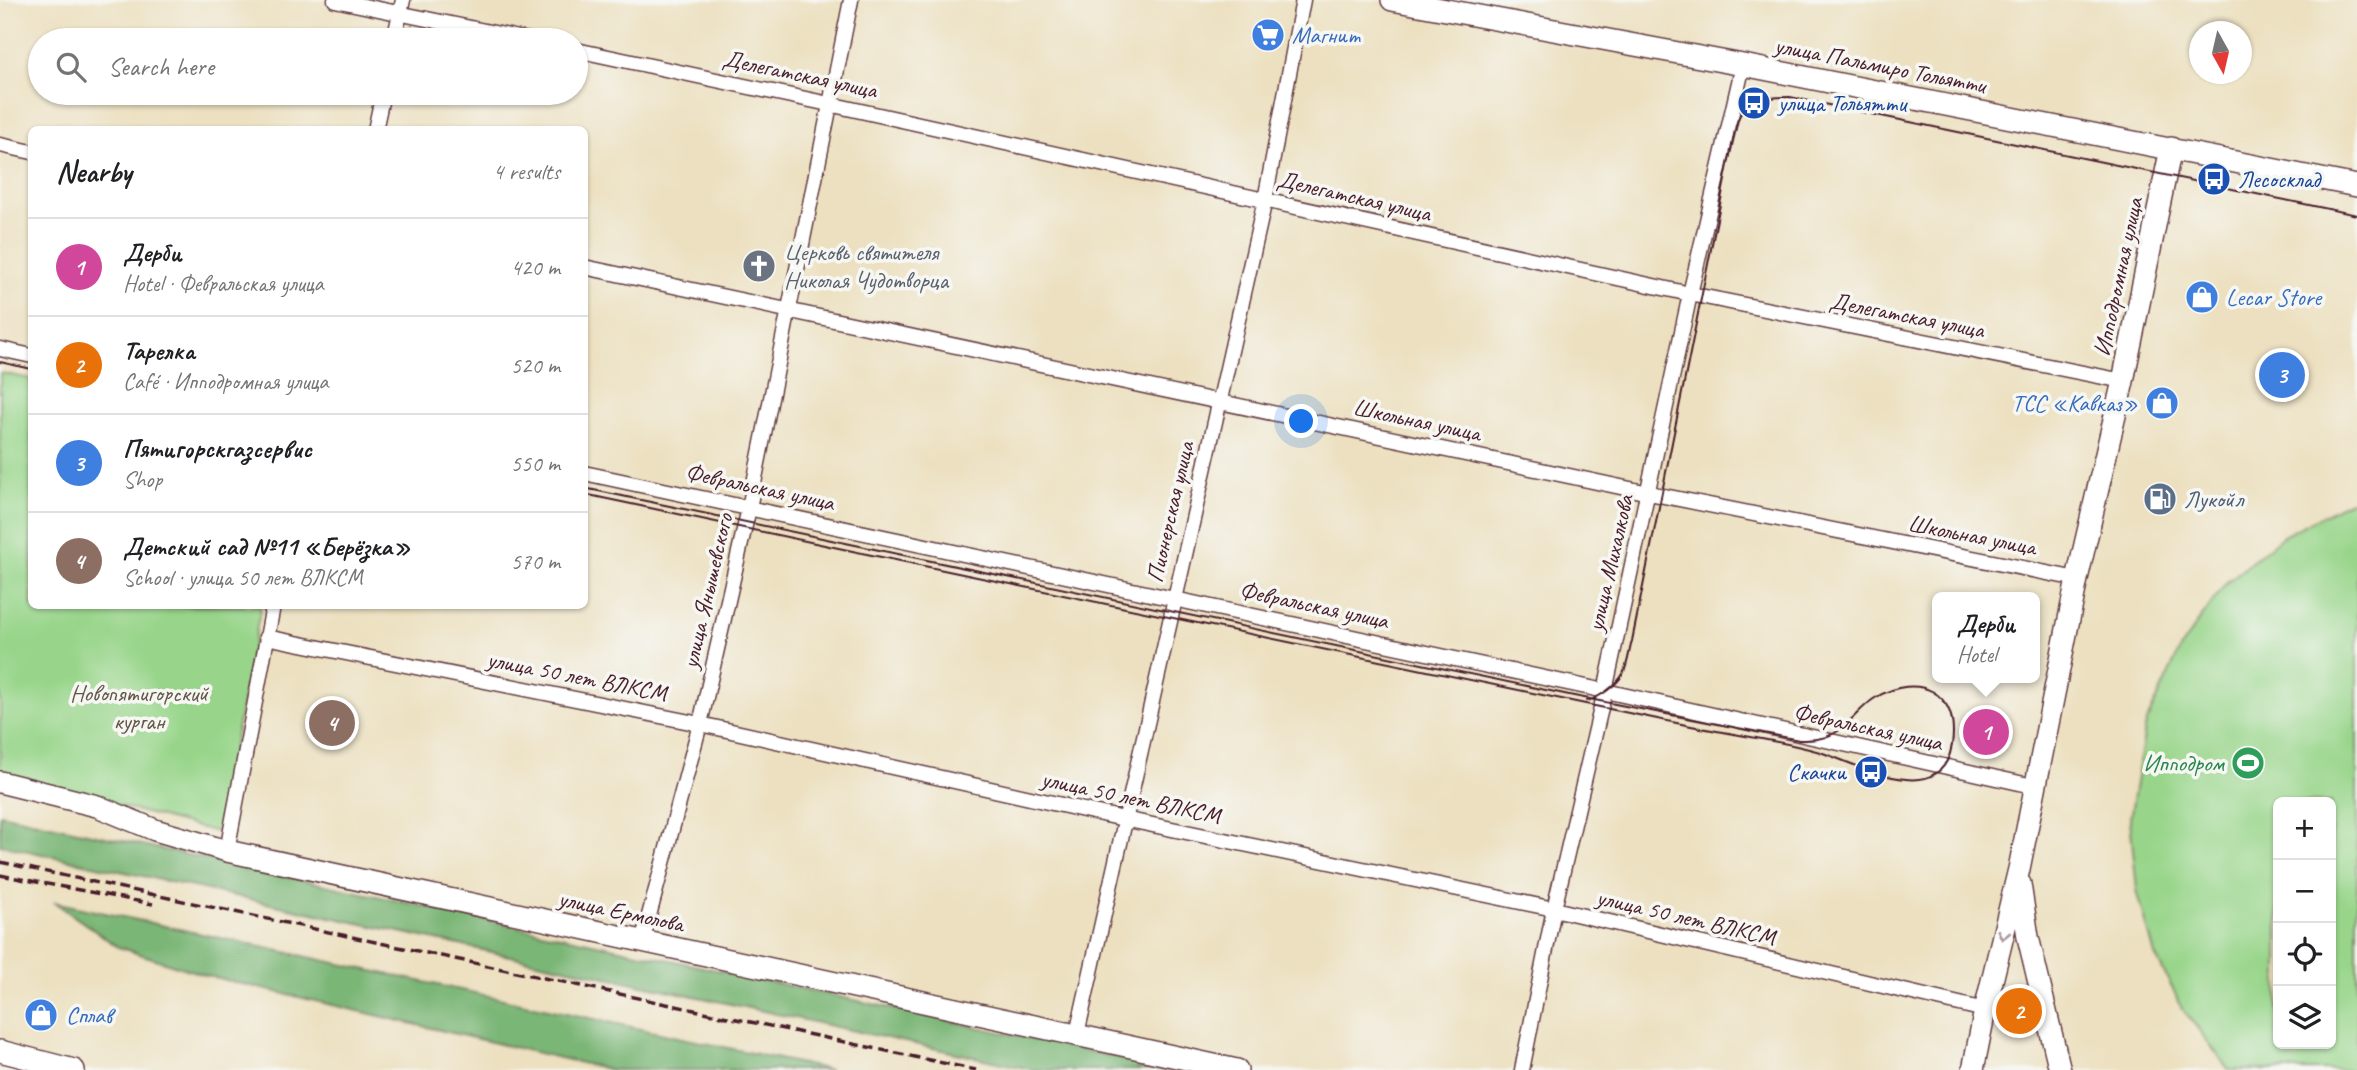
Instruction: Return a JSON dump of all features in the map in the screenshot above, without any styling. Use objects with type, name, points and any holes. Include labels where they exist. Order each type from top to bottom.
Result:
[{"type":"street","points":[[335,0],[401,7],[482,28]]},
{"type":"street","name":"улица Янышевского","points":[[642,942],[700,724],[750,508],[851,0]]},
{"type":"street","name":"Пионерская улица","points":[[1077,1034],[1265,200],[1303,0]]},
{"type":"street","name":"улица Пальмиро Тольятти","points":[[1392,0],[1743,65],[2357,186]]},
{"type":"street","points":[[397,28],[401,7]]},
{"type":"street","name":"Делегатская улица","points":[[588,53],[1690,294],[2123,381]]},
{"type":"street","name":"улица Михалкова","points":[[1522,1070],[1554,909],[1605,691],[1690,294],[1743,65]]},
{"type":"street","points":[[375,126],[380,105]]},
{"type":"street","points":[[0,145],[28,151]]},
{"type":"street","name":"Ипподромная улица","points":[[1973,1070],[2172,148]]},
{"type":"street","name":"Школьная улица","points":[[588,268],[1649,493],[2077,579]]},
{"type":"street","points":[[0,349],[28,355]]},
{"type":"street","name":"Февральская улица","points":[[588,474],[1605,691],[2033,786]]},
{"type":"street","points":[[226,851],[272,609]]},
{"type":"street","name":"улица 50 лет ВЛКСМ","points":[[266,637],[700,724],[1124,819],[1554,909],[1985,1010]]},
{"type":"street","name":"улица Ермолова","points":[[0,782],[97,806],[155,830],[226,851],[1237,1070]]},
{"type":"street","name":"Ипподромная улица","points":[[2018,869],[2028,937],[2060,1070]]},
{"type":"street","points":[[0,1051],[74,1070]]},
{"type":"green space","name":"Новопятигорский курган","points":[[0,373],[28,378],[28,609],[260,609],[217,832],[0,774]]},
{"type":"green space","name":"Ипподpом","points":[[2357,500],[2357,1070],[2229,1070],[2183,1009],[2155,955],[2137,890],[2130,819],[2146,723],[2182,645],[2226,583],[2283,536],[2348,502]]},
{"type":"green space","points":[[0,814],[1175,1070],[1034,1070],[0,845]]},
{"type":"green space","points":[[54,902],[830,1070],[611,1070],[208,976],[118,947]]},
{"type":"tram line","points":[[1587,701],[1602,694],[1617,682],[1627,662],[1736,125],[1739,116],[1750,104],[1764,99],[1790,97],[2357,215]]},
{"type":"tram line","points":[[0,362],[28,368]]},
{"type":"tram line","points":[[588,489],[1574,696],[1799,740],[1833,734],[1875,698],[1891,690],[1920,687],[1933,692],[1949,711],[1953,726],[1952,745],[1945,765],[1932,776],[1896,778],[1789,744],[1414,670],[588,495]]},
{"type":"railway","points":[[0,862],[976,1070]]},
{"type":"railway","points":[[0,875],[153,904]]},
{"type":"place","name":"Магнит","points":[[1268,35]]},
{"type":"place","name":"улица Тольятти","points":[[1754,103]]},
{"type":"place","name":"Лесосклад","points":[[2214,179]]},
{"type":"place","name":"Церковь святителя Николая Чудотворца","points":[[759,266]]},
{"type":"place","name":"Lecar Store","points":[[2202,297]]},
{"type":"place","name":"Пятигорскгазсервис","points":[[2282,375]]},
{"type":"place","name":"ТСС «Кавказ»","points":[[2162,403]]},
{"type":"place","name":"Лукойл","points":[[2160,499]]},
{"type":"place","name":"Детский сад №11 «Берёзка»","points":[[332,723]]},
{"type":"place","name":"Дерби","points":[[1986,732]]},
{"type":"place","name":"Ипподpом","points":[[2248,763]]},
{"type":"place","name":"Скачки","points":[[1871,772]]},
{"type":"place","name":"Тарелка","points":[[2019,1011]]},
{"type":"place","name":"Сплав","points":[[41,1015]]}]
